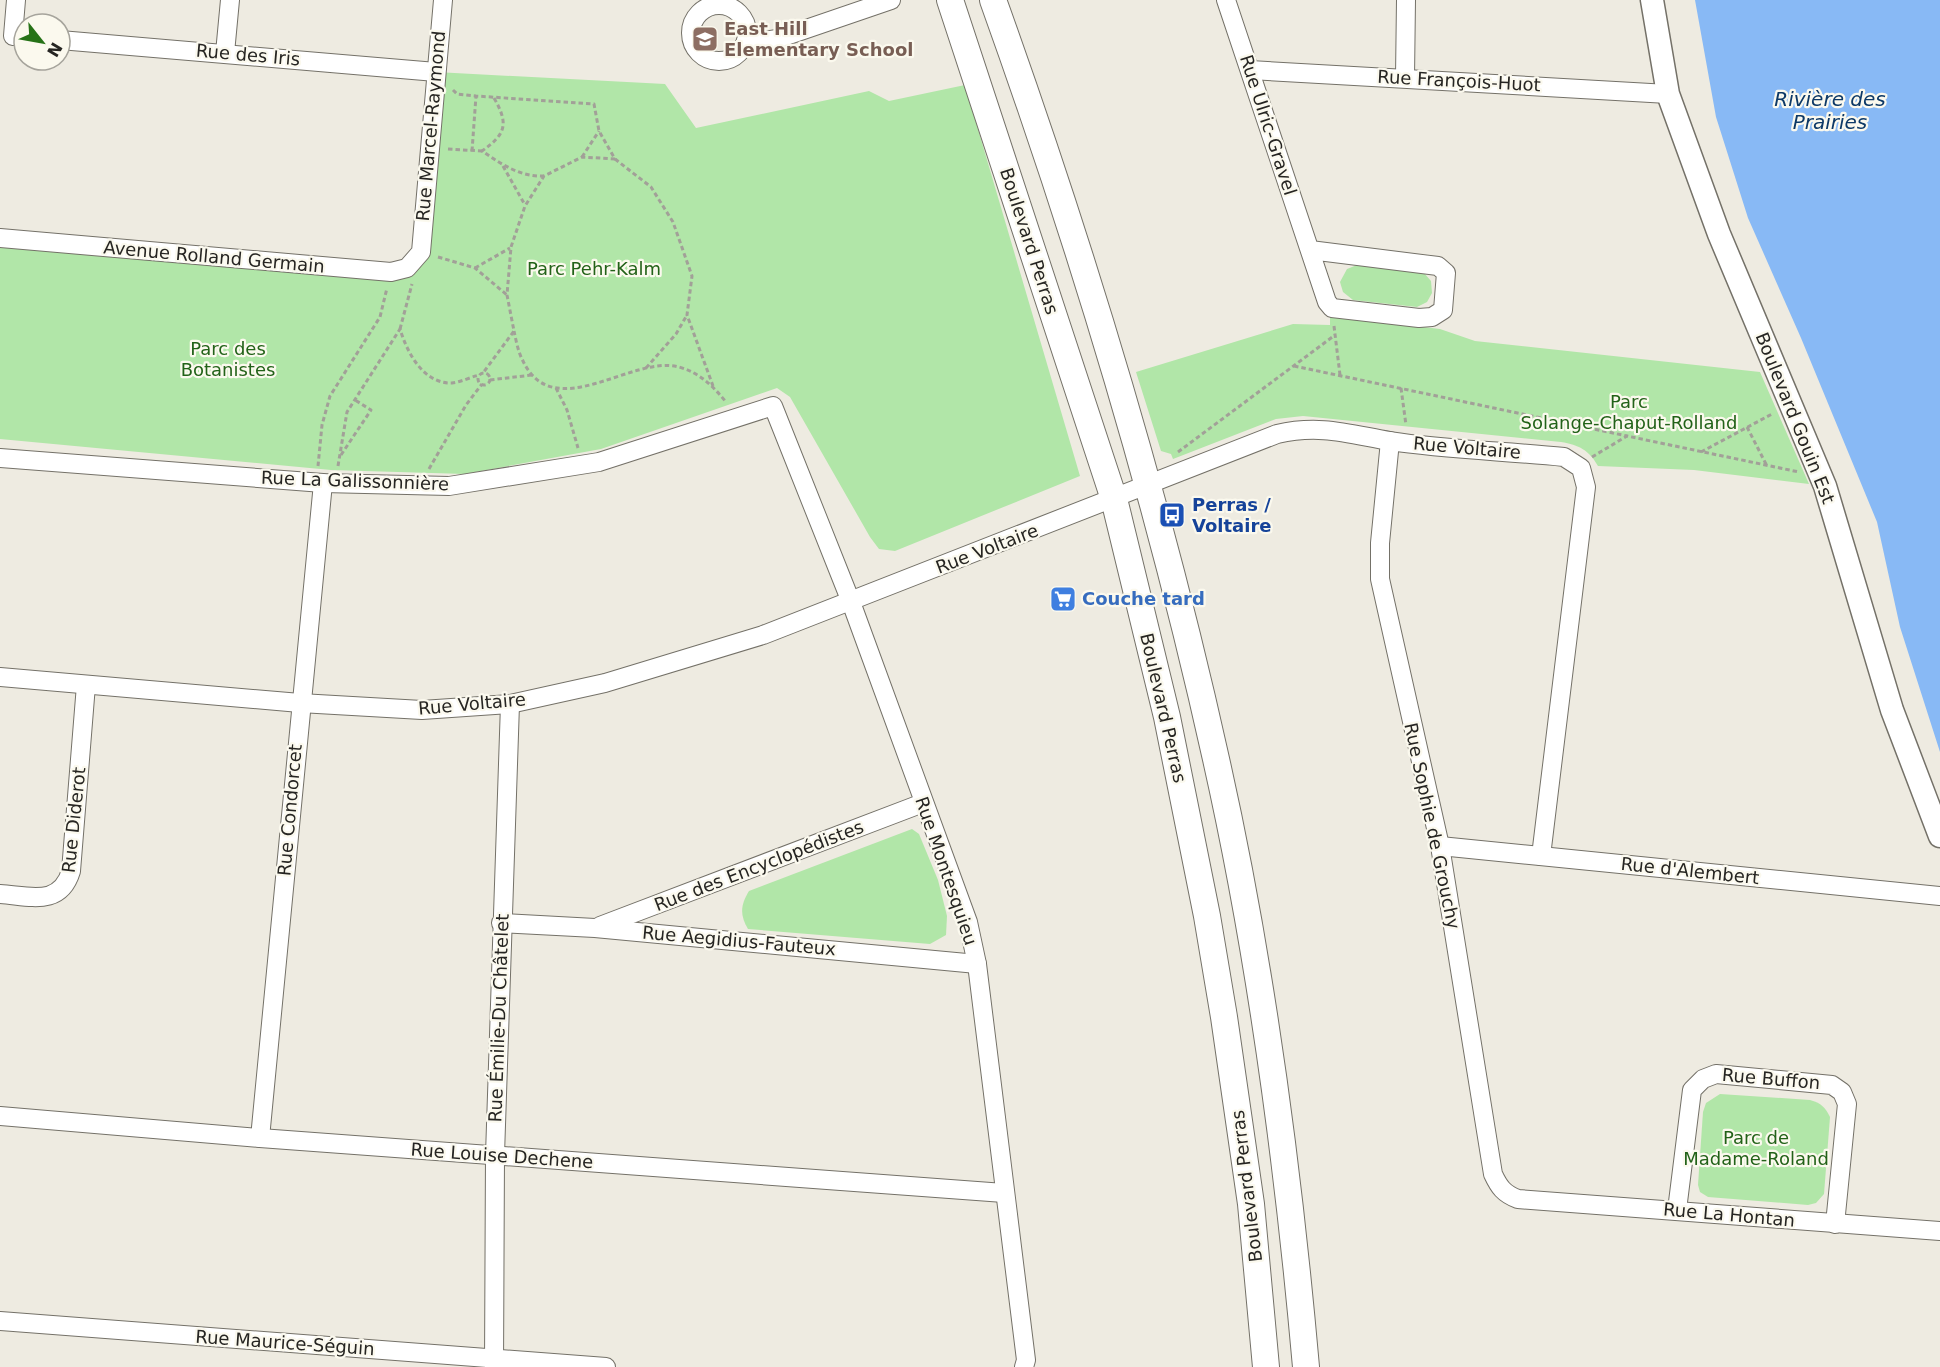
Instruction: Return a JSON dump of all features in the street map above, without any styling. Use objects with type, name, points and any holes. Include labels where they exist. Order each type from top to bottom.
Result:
[{"type":"main road","name":"Boulevard Perras","points":[[950,0],[1114,498],[1167,717],[1208,916],[1249,1192],[1266,1367]]},
{"type":"main road","points":[[993,0],[1037,123],[1149,484],[1217,762],[1261,995],[1288,1188],[1306,1367]]},
{"type":"street","points":[[225,53],[230,0]]},
{"type":"street","name":"Rue Marcel-Raymond","points":[[420,252],[442,0]]},
{"type":"street","points":[[745,44],[777,39],[891,0]]},
{"type":"street","name":"Rue Ulric-Gravel","points":[[1226,0],[1327,302],[1332,308]]},
{"type":"street","points":[[1405,77],[1406,0]]},
{"type":"street","name":"Boulevard Gouin Est","points":[[1652,0],[1668,94],[1719,234],[1821,477],[1892,710],[1940,836]]},
{"type":"street","name":"Rue des Iris","points":[[72,41],[436,72]]},
{"type":"street","name":"Rue François-Huot","points":[[1250,70],[1405,77],[1668,94]]},
{"type":"street","name":"Avenue Rolland Germain","points":[[0,238],[391,272]]},
{"type":"street","points":[[1310,250],[1424,262],[1438,266],[1446,273],[1443,310],[1432,316],[1419,318],[1332,308]]},
{"type":"street","points":[[391,272],[407,268],[420,252]]},
{"type":"street","name":"Rue La Galissonnière","points":[[0,458],[320,483],[449,486],[599,462],[773,406]]},
{"type":"street","name":"Rue Montesquieu","points":[[773,406],[851,602],[968,922],[977,964],[1025,1363]]},
{"type":"street","name":"Rue Voltaire","points":[[0,677],[300,703],[422,710],[510,704],[605,683],[683,661],[851,602],[1266,438],[1295,430],[1313,428],[1356,432],[1399,442],[1564,457],[1581,468]]},
{"type":"street","name":"Rue Sophie de Grouchy","points":[[1399,442],[1380,543],[1380,579],[1440,846],[1493,1174],[1499,1187],[1507,1195],[1518,1199]]},
{"type":"street","points":[[1541,856],[1586,487],[1581,468]]},
{"type":"street","name":"Rue Condorcet","points":[[260,1138],[320,483]]},
{"type":"street","name":"Rue Diderot","points":[[0,894],[40,897],[52,895],[62,889],[68,880],[86,685]]},
{"type":"street","name":"Rue Émilie-Du Châtelet","points":[[494,1363],[495,1155],[510,704]]},
{"type":"street","name":"Rue des Encyclopédistes","points":[[595,928],[923,803]]},
{"type":"street","name":"Rue d'Alembert","points":[[1440,846],[1940,896]]},
{"type":"street","name":"Rue Aegidius-Fauteux","points":[[501,923],[595,928],[977,964]]},
{"type":"street","name":"Rue Buffon","points":[[1677,1210],[1692,1090],[1703,1078],[1716,1074],[1832,1084],[1842,1092],[1847,1104],[1835,1224]]},
{"type":"street","name":"Rue Louise Dechene","points":[[0,1116],[260,1138],[1004,1193]]},
{"type":"street","name":"Rue La Hontan","points":[[1518,1199],[1940,1231]]},
{"type":"street","name":"Rue Maurice-Séguin","points":[[0,1321],[494,1363],[606,1367]]},
{"type":"path","points":[[436,72],[458,94],[594,104],[599,131],[615,159],[651,187],[673,222],[692,276],[687,315],[676,334],[644,370]]},
{"type":"path","points":[[472,150],[476,96]]},
{"type":"path","points":[[482,151],[499,140],[503,130],[504,118],[494,98]]},
{"type":"path","points":[[582,158],[599,131]]},
{"type":"path","points":[[429,148],[482,151],[502,165],[530,177],[544,176],[582,158],[615,159]]},
{"type":"path","points":[[502,165],[525,206]]},
{"type":"path","points":[[544,176],[525,206],[511,247],[507,295],[522,361],[532,375],[556,388],[573,389],[644,370],[666,366],[678,367],[702,377],[714,387],[737,418]]},
{"type":"path","points":[[475,268],[511,247]]},
{"type":"path","points":[[320,483],[339,465],[347,412],[400,329],[420,252],[475,268],[507,295]]},
{"type":"path","points":[[320,483],[324,410],[330,396],[380,316],[391,272]]},
{"type":"path","points":[[1332,308],[1340,375]]},
{"type":"path","points":[[687,315],[714,387]]},
{"type":"path","points":[[400,329],[407,352],[426,374],[452,383],[481,374],[488,374],[490,380]]},
{"type":"path","points":[[482,384],[478,380],[481,374],[514,331]]},
{"type":"path","points":[[1171,457],[1335,334]]},
{"type":"path","points":[[1294,366],[1821,477]]},
{"type":"path","points":[[419,486],[466,405],[482,384],[490,380],[532,375]]},
{"type":"path","points":[[556,388],[567,410],[583,464]]},
{"type":"path","points":[[1399,442],[1401,388]]},
{"type":"path","points":[[341,456],[371,410],[355,400]]},
{"type":"path","points":[[1701,452],[1790,405]]},
{"type":"path","points":[[1747,427],[1767,466]]},
{"type":"path","points":[[1581,468],[1592,457],[1627,436]]},
{"type":"green space","name":"Parc Pehr-Kalm","points":[[436,72],[665,84],[696,128],[869,91],[889,101],[965,85],[1080,476],[895,551],[879,549],[870,537],[790,397],[777,388],[601,449],[465,474],[331,470],[0,439],[0,238],[391,272],[421,252]]},
{"type":"green space","points":[[1357,265],[1424,273],[1431,281],[1432,293],[1427,302],[1417,307],[1353,300],[1343,292],[1340,282],[1347,269]]},
{"type":"green space","name":"Parc Solange-Chaput-Rolland","points":[[1330,316],[1440,329],[1475,341],[1760,372],[1809,484],[1694,470],[1598,466],[1583,449],[1561,442],[1303,416],[1276,419],[1173,459],[1171,454],[1161,451],[1136,372],[1293,324],[1330,325]]},
{"type":"green space","points":[[912,829],[919,834],[938,880],[947,916],[946,935],[930,944],[748,929],[742,910],[749,891]]},
{"type":"green space","name":"Parc de Madame-Roland","points":[[1720,1094],[1810,1100],[1824,1108],[1830,1117],[1824,1194],[1816,1203],[1808,1205],[1708,1197],[1700,1192],[1698,1185],[1703,1112],[1706,1103]]},
{"type":"water","name":"Rivière des Prairies","points":[[1695,0],[1940,0],[1940,752],[1900,627],[1877,522],[1801,338],[1748,218],[1716,117]]},
{"type":"place","name":"East Hill Elementary School","points":[[705,39]]},
{"type":"place","name":"Perras / Voltaire","points":[[1172,515]]},
{"type":"place","name":"Couche tard","points":[[1063,599]]},
{"type":"park label","name":"Parc des Botanistes","points":[[228,359]]}]
